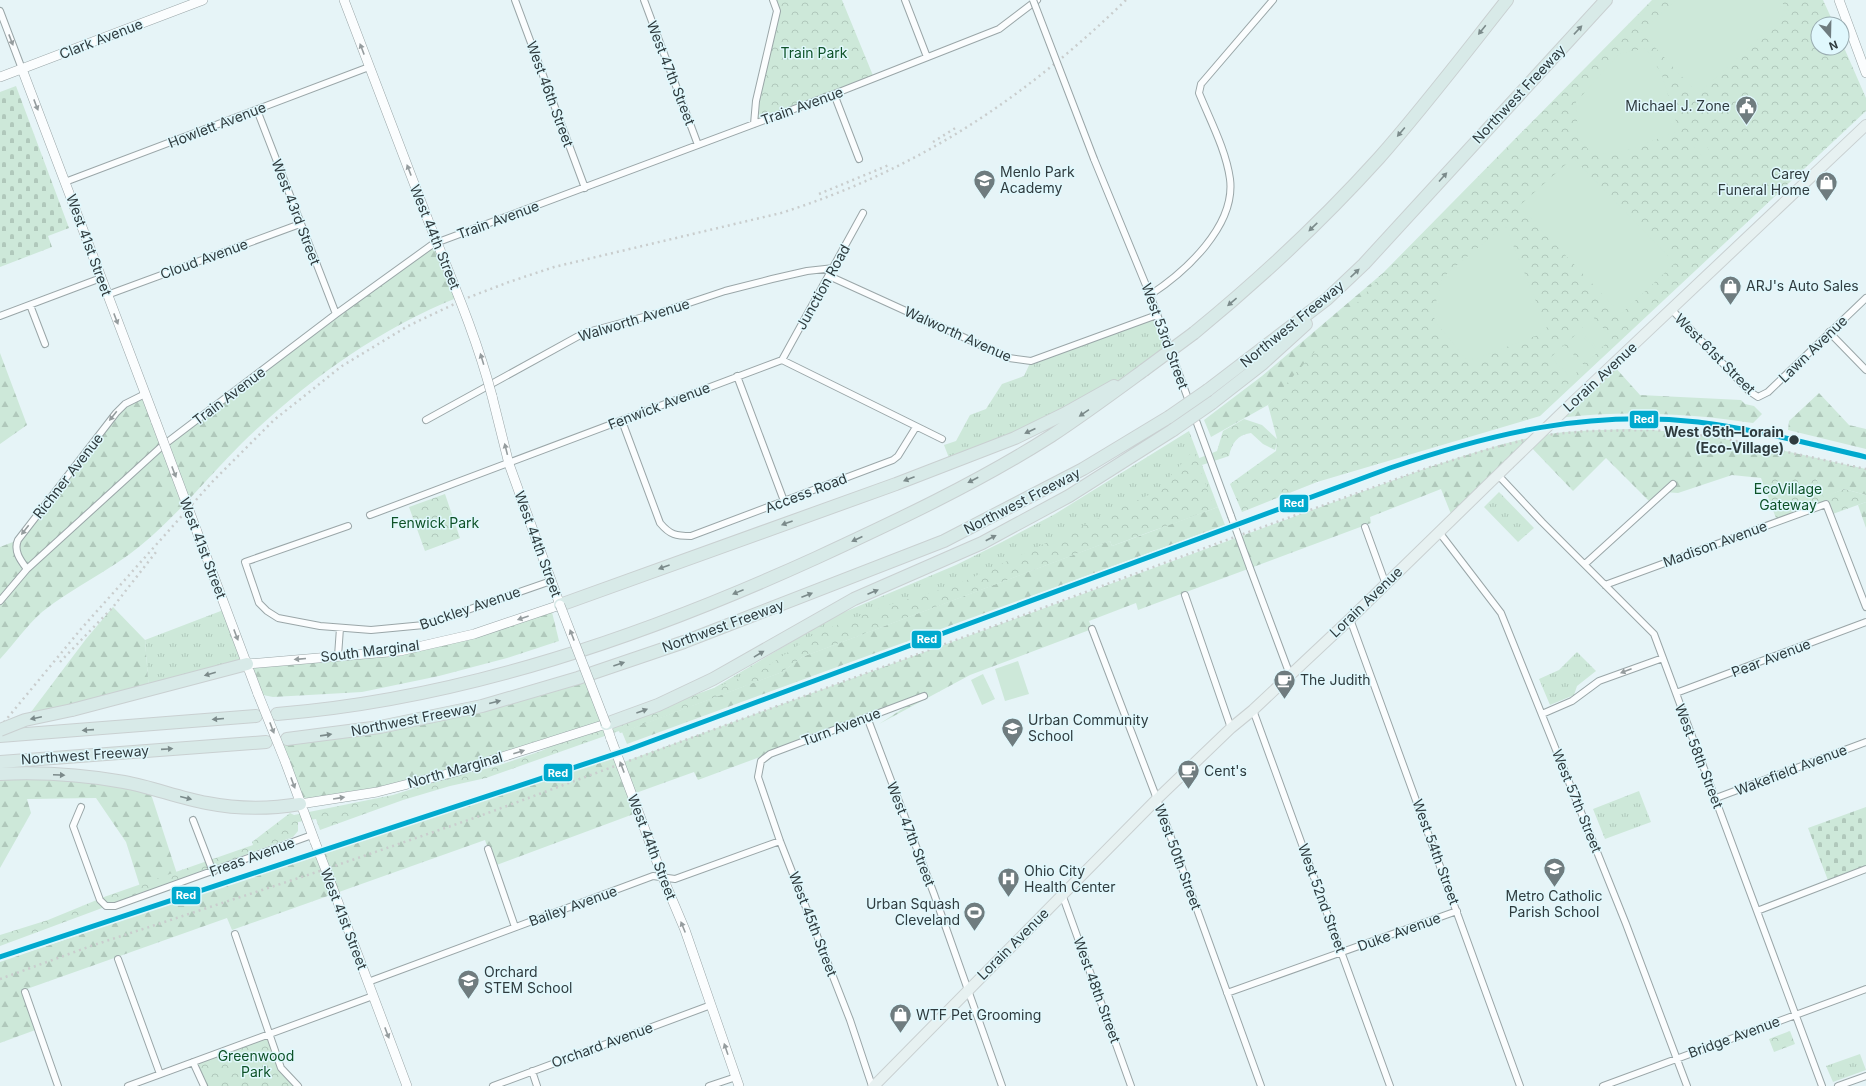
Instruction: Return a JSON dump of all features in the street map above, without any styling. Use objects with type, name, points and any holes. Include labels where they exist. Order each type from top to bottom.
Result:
[{"type":"highway","name":"Northwest Freeway","points":[[277,714],[388,700],[498,675],[617,638],[756,585],[867,534],[963,486],[1051,436],[1142,372],[1194,332],[1262,276],[1323,218],[1379,158],[1507,0]]},
{"type":"highway","name":"Northwest Freeway","points":[[287,739],[380,727],[482,706],[578,678],[684,642],[944,541],[1083,469],[1169,417],[1208,390],[1326,299],[1364,264],[1606,0]]},
{"type":"highway","points":[[606,724],[658,705],[714,680],[821,617],[854,600],[982,543],[1069,496],[1173,430],[1212,403],[1262,364],[1302,329],[1326,299]]},
{"type":"highway","points":[[560,605],[896,484],[1015,438],[1064,414],[1100,392],[1142,372]]},
{"type":"highway","points":[[0,730],[25,720],[72,710],[247,664]]},
{"type":"highway","name":"Northwest Freeway","points":[[0,736],[256,716]]},
{"type":"highway","name":"Northwest Freeway","points":[[0,762],[266,742]]},
{"type":"highway","points":[[0,774],[66,775],[125,782],[207,803],[231,807],[264,808],[300,804]]},
{"type":"main road","name":"Lorain Avenue","points":[[873,1086],[1062,894],[1231,728],[1253,710],[1350,619],[1386,582],[1574,401],[1866,125]]},
{"type":"street","name":"Clark Avenue","points":[[0,77],[203,0]]},
{"type":"street","name":"West 44th Street","points":[[344,0],[474,337],[492,396],[509,464],[551,581],[663,878],[685,930],[739,1086]]},
{"type":"street","name":"West 46th Street","points":[[515,0],[585,188]]},
{"type":"street","name":"West 47th Street","points":[[644,0],[698,145]]},
{"type":"street","points":[[754,124],[756,101],[777,11],[773,0]]},
{"type":"street","points":[[905,0],[927,57]]},
{"type":"street","name":"West 53rd Street","points":[[1032,0],[1094,159],[1150,295],[1290,675]]},
{"type":"street","name":"Train Avenue","points":[[0,601],[27,569],[161,447],[336,314],[433,244],[834,94],[999,29],[1037,0]]},
{"type":"street","points":[[1150,295],[1171,281],[1195,257],[1223,221],[1228,206],[1230,179],[1224,157],[1199,93],[1201,84],[1273,0]]},
{"type":"street","points":[[1839,0],[1866,73]]},
{"type":"street","name":"West 41st Street","points":[[0,11],[258,694],[285,761],[406,1086]]},
{"type":"street","name":"Howlett Avenue","points":[[65,182],[369,66]]},
{"type":"street","points":[[834,94],[859,159]]},
{"type":"street","name":"West 43rd Street","points":[[256,110],[336,314]]},
{"type":"street","name":"Junction Road","points":[[782,360],[863,213]]},
{"type":"street","name":"Cloud Avenue","points":[[107,295],[300,224]]},
{"type":"street","name":"Walworth Avenue","points":[[426,420],[584,333],[662,312],[725,291],[808,271],[834,268]]},
{"type":"street","name":"Walworth Avenue","points":[[829,276],[1009,358],[1020,360],[1031,361],[1157,315]]},
{"type":"street","points":[[0,316],[101,278]]},
{"type":"street","name":"Lawn Avenue","points":[[1758,397],[1768,392],[1866,298]]},
{"type":"street","points":[[30,305],[45,344]]},
{"type":"street","name":"West 61st Street","points":[[1672,310],[1749,391],[1758,397]]},
{"type":"street","points":[[1829,332],[1866,370]]},
{"type":"street","points":[[782,360],[942,439]]},
{"type":"street","name":"Fenwick Avenue","points":[[370,515],[509,464],[782,360]]},
{"type":"street","points":[[737,376],[784,501]]},
{"type":"street","name":"Richner Avenue","points":[[27,569],[17,552],[16,546],[18,540],[116,413],[125,404],[145,394]]},
{"type":"street","name":"Access Road","points":[[622,421],[660,523],[670,533],[681,536],[691,536],[893,460],[898,456],[916,427]]},
{"type":"street","name":"West 58th Street","points":[[1498,475],[1654,634],[1822,1086]]},
{"type":"street","points":[[1585,564],[1673,484]]},
{"type":"street","name":"Madison Avenue","points":[[1605,585],[1826,504],[1866,607]]},
{"type":"street","name":"Buckley Avenue","points":[[348,526],[245,562],[258,603],[278,618],[340,628],[371,630],[424,626],[551,581]]},
{"type":"street","points":[[1365,527],[1386,582]]},
{"type":"street","name":"West 57th Street","points":[[1439,532],[1502,613],[1624,918],[1687,1086]]},
{"type":"street","points":[[1185,595],[1231,728]]},
{"type":"street","name":"South Marginal","points":[[247,664],[400,651],[474,634],[560,605]]},
{"type":"street","name":"West 54th Street","points":[[1350,619],[1520,1086]]},
{"type":"street","name":"Pear Avenue","points":[[1676,694],[1866,622]]},
{"type":"street","points":[[338,656],[340,628]]},
{"type":"street","name":"West 50th Street","points":[[1092,629],[1157,800],[1261,1086]]},
{"type":"street","points":[[1542,714],[1572,701],[1599,682],[1663,658]]},
{"type":"street","name":"Turn Avenue","points":[[761,761],[770,754],[924,696]]},
{"type":"street","name":"West 52nd Street","points":[[1253,710],[1390,1086]]},
{"type":"street","name":"West 47th Street","points":[[867,718],[934,894],[1002,1086]]},
{"type":"street","name":"North Marginal","points":[[300,804],[377,792],[426,779],[606,724]]},
{"type":"street","name":"Wakefield Avenue","points":[[1716,798],[1866,742]]},
{"type":"street","name":"West 45th Street","points":[[761,761],[758,777],[780,841],[850,1020],[873,1086]]},
{"type":"street","name":"Freas Avenue","points":[[82,807],[73,826],[101,902],[106,906],[115,906],[314,839]]},
{"type":"street","points":[[193,820],[213,872]]},
{"type":"street","name":"Bailey Avenue","points":[[368,982],[653,876],[675,879],[780,841]]},
{"type":"street","points":[[488,849],[515,928]]},
{"type":"street","points":[[1757,911],[1866,869]]},
{"type":"street","name":"West 48th Street","points":[[1062,894],[1131,1086]]},
{"type":"street","name":"Duke Avenue","points":[[1228,994],[1457,911]]},
{"type":"street","points":[[235,934],[268,1035],[281,1068],[298,1086]]},
{"type":"street","points":[[118,959],[160,1074]]},
{"type":"street","name":"Bridge Avenue","points":[[1603,1086],[1866,989]]},
{"type":"street","points":[[25,992],[58,1086]]},
{"type":"street","points":[[128,1086],[373,996]]},
{"type":"street","name":"Orchard Avenue","points":[[493,1086],[711,1005]]},
{"type":"street","points":[[193,1062],[204,1086]]},
{"type":"street","points":[[532,1071],[537,1086]]},
{"type":"street","points":[[1838,1086],[1866,1076]]},
{"type":"street","points":[[709,1086],[736,1077]]},
{"type":"green space","name":"Train Park","points":[[773,0],[842,0],[874,78],[754,124],[777,11]]},
{"type":"green space","points":[[1652,0],[1823,0],[1830,16],[1810,16],[1810,56],[1848,56],[1866,98],[1866,111],[1540,416],[1317,482],[1242,512],[1230,484],[1276,451],[1277,442],[1275,450],[1263,444],[1251,433],[1246,434],[1236,440],[1229,456],[1199,466],[1214,508],[1112,546],[1110,541],[802,657],[782,672],[620,733],[619,731],[486,778],[450,786],[403,800],[320,830],[316,819],[298,822],[298,831],[293,837],[0,946],[0,935],[48,920],[104,897],[253,845],[252,842],[290,813],[294,815],[393,795],[444,779],[497,766],[541,751],[561,742],[667,706],[762,670],[816,633],[891,604],[950,587],[967,580],[1157,491],[1193,451],[1197,459],[1217,451],[1223,431],[1244,419],[1262,425],[1277,439],[1268,405],[1383,273]]},
{"type":"green space","points":[[1676,0],[1780,0],[1789,11],[1698,94],[1641,32]]},
{"type":"green space","points":[[1646,48],[1662,75],[1679,131],[1625,151],[1593,155],[1578,137],[1576,102],[1619,54]]},
{"type":"green space","points":[[16,86],[69,228],[48,236],[52,247],[0,267],[0,92]]},
{"type":"green space","points":[[1700,140],[1709,149],[1702,156],[1693,146]]},
{"type":"green space","points":[[1573,158],[1675,263],[1621,314],[1519,206]]},
{"type":"green space","points":[[1505,225],[1548,331],[1478,358],[1467,360],[1436,323],[1433,314],[1438,294],[1443,277]]},
{"type":"green space","points":[[433,244],[459,297],[429,310],[371,341],[317,378],[242,443],[180,509],[154,534],[128,555],[42,612],[0,659],[0,547],[18,540],[119,409],[145,394],[165,446]]},
{"type":"green space","points":[[1383,273],[1394,285],[1268,405],[1211,437],[1204,420],[1262,376]]},
{"type":"green space","points":[[1157,315],[1170,351],[1139,374],[951,463],[944,445],[956,441],[970,415],[986,409],[1002,384],[1024,376],[1031,361]]},
{"type":"green space","points":[[1593,317],[1612,338],[1599,350],[1580,330]]},
{"type":"green space","points":[[1579,332],[1598,352],[1586,363],[1566,343]]},
{"type":"green space","points":[[1564,345],[1584,365],[1571,378],[1551,357]]},
{"type":"green space","points":[[0,353],[27,425],[0,444]]},
{"type":"green space","points":[[1613,365],[1640,395],[1741,400],[1745,404],[1754,406],[1762,414],[1753,423],[1680,415],[1632,413],[1558,418]]},
{"type":"green space","points":[[1819,393],[1849,425],[1866,429],[1866,449],[1788,430],[1789,421]]},
{"type":"green space","points":[[1633,429],[1721,438],[1866,469],[1866,495],[1844,489],[1823,498],[1816,478],[1761,478],[1732,475],[1678,493],[1664,492],[1651,503],[1606,458],[1573,491],[1529,445],[1453,519],[1441,489],[1370,517],[1371,523],[1138,610],[1136,603],[1089,621],[1092,629],[970,675],[879,724],[921,697],[698,780],[694,772],[633,794],[639,812],[494,866],[485,840],[232,930],[227,918],[24,990],[38,1029],[0,1043],[0,962],[303,858],[617,753],[621,763],[1427,468],[1499,445],[1544,435],[1577,431]]},
{"type":"green space","points":[[1189,431],[1218,507],[1165,527],[1110,541],[802,657],[782,672],[620,733],[616,723],[714,688],[835,616],[956,565],[1002,542],[1055,514]]},
{"type":"green space","name":"EcoVillage Gateway","points":[[1761,478],[1816,478],[1823,497],[1844,489],[1866,495],[1866,502],[1830,515],[1826,504],[1777,521]]},
{"type":"green space","points":[[1499,492],[1534,528],[1518,542],[1484,507]]},
{"type":"green space","name":"Fenwick Park","points":[[445,494],[460,538],[425,551],[409,507]]},
{"type":"green space","points":[[1866,502],[1866,528],[1858,505]]},
{"type":"green space","points":[[1218,507],[1225,525],[627,744],[622,732],[782,672],[802,657],[1110,541],[1112,546]]},
{"type":"green space","points":[[113,607],[145,640],[149,691],[25,720],[86,639]]},
{"type":"green space","points":[[551,608],[559,641],[507,658],[439,676],[362,692],[273,697],[258,694],[247,664],[400,651]]},
{"type":"green space","points":[[226,609],[247,664],[149,691],[145,640]]},
{"type":"green space","points":[[1577,652],[1596,671],[1577,686],[1574,695],[1550,705],[1539,679],[1559,670]]},
{"type":"green space","points":[[1018,661],[1029,694],[1005,701],[995,669]]},
{"type":"green space","points":[[983,674],[995,699],[982,705],[971,680]]},
{"type":"green space","points":[[587,675],[606,724],[455,772],[300,804],[276,740],[380,727]]},
{"type":"green space","points":[[0,774],[149,788],[180,883],[143,896],[126,842],[96,798],[27,799],[31,813],[0,868]]},
{"type":"green space","points":[[1639,791],[1651,822],[1605,839],[1593,809]]},
{"type":"green space","points":[[1866,807],[1866,869],[1829,883],[1808,828]]},
{"type":"green space","points":[[1790,1031],[1795,1044],[1774,1052],[1769,1039]]},
{"type":"green space","name":"Greenwood Park","points":[[268,1035],[281,1068],[298,1086],[204,1086],[193,1062]]},
{"type":"green space","points":[[1860,1054],[1866,1070],[1833,1082],[1826,1066]]},
{"type":"railway","points":[[0,727],[81,629],[213,481],[274,420],[342,366],[408,326],[467,298],[509,282],[554,267],[781,213],[831,196],[878,176],[923,153],[966,128],[1008,100],[1087,36],[1126,0]]},
{"type":"railway","points":[[933,142],[957,127]]},
{"type":"railway","points":[[819,194],[889,165]]},
{"type":"railway","points":[[0,979],[91,946],[323,870],[477,817],[1221,542],[1427,468],[1492,448],[1545,435],[1586,431],[1655,430],[1722,438],[1866,469]]},
{"type":"railway","points":[[60,662],[113,607],[156,552]]},
{"type":"transit line","name":"Red","points":[[0,957],[630,749],[1390,468],[1466,444],[1541,427],[1618,419],[1658,419],[1719,425],[1782,437],[1866,457]]},
{"type":"place","name":"Michael J. Zone","points":[[1746,126]]},
{"type":"place","name":"Menlo Park Academy","points":[[985,200]]},
{"type":"place","name":"Carey Funeral Home","points":[[1826,202]]},
{"type":"place","name":"ARJ's Auto Sales","points":[[1731,306]]},
{"type":"place","name":"West 65th–Lorain (Eco-Village)","points":[[1794,440]]},
{"type":"place","name":"The Judith","points":[[1284,700]]},
{"type":"place","name":"Urban Community School","points":[[1012,748]]},
{"type":"place","name":"Cent's","points":[[1188,790]]},
{"type":"place","name":"Metro Catholic Parish School","points":[[1554,888]]},
{"type":"place","name":"Ohio City Health Center","points":[[1008,898]]},
{"type":"place","name":"Urban Squash Cleveland","points":[[975,932]]},
{"type":"place","name":"Orchard STEM School","points":[[469,1000]]},
{"type":"place","name":"WTF Pet Grooming","points":[[900,1034]]}]
